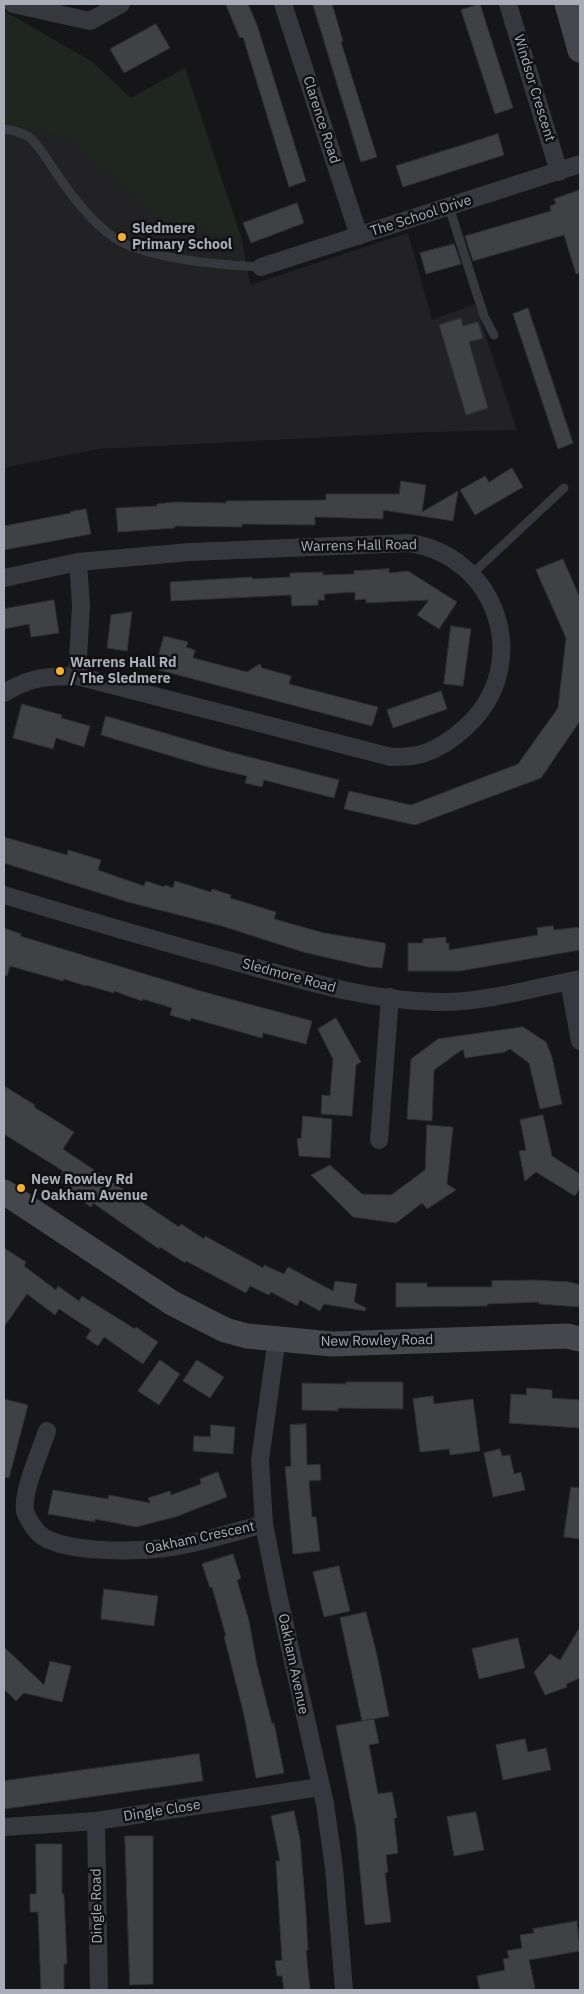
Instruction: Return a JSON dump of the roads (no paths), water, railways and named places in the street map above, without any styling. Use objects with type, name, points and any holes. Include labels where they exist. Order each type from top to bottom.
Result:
[{"type":"main road","points":[[568,4],[580,50]]},
{"type":"main road","name":"New Rowley Road","points":[[4,1192],[180,1308],[226,1330],[246,1336],[332,1344],[567,1336],[580,1339]]},
{"type":"street","points":[[13,4],[90,22],[121,4]]},
{"type":"street","name":"Clarence Road","points":[[284,4],[359,236]]},
{"type":"street","name":"Windsor Crescent","points":[[508,4],[559,172]]},
{"type":"street","name":"The School Drive","points":[[261,267],[580,164]]},
{"type":"street","name":"Warrens Hall Road","points":[[4,578],[78,562],[190,552],[409,543],[425,545],[456,560],[472,574],[485,591],[498,622],[502,650],[497,681],[486,703],[471,723],[456,737],[424,754],[391,757],[77,676],[51,676],[22,682],[4,693]]},
{"type":"street","points":[[77,676],[81,605],[78,562]]},
{"type":"street","name":"Sledmore Road","points":[[4,894],[155,941],[335,989],[416,1002],[446,1002],[490,997],[574,980]]},
{"type":"street","points":[[574,980],[580,1041]]},
{"type":"street","points":[[379,1140],[390,997]]},
{"type":"street","name":"Oakham Avenue","points":[[277,1338],[260,1460],[264,1524],[325,1804],[334,1868],[344,1990]]},
{"type":"street","name":"Oakham Crescent","points":[[47,1431],[25,1496],[25,1512],[40,1535],[59,1544],[106,1550],[137,1551],[167,1548],[264,1524]]},
{"type":"street","name":"Dingle Close","points":[[4,1827],[96,1821],[320,1787]]},
{"type":"street","name":"Dingle Road","points":[[96,1821],[99,1990]]},
{"type":"lane","points":[[4,129],[28,137],[43,153],[75,199],[91,218],[116,238],[137,250],[222,265],[261,267]]},
{"type":"lane","points":[[449,207],[484,316],[494,335]]},
{"type":"lane","points":[[472,574],[564,488]]},
{"type":"place","name":"Sledmere Primary School","points":[[122,237]]},
{"type":"place","name":"Warrens Hall Rd / The Sledmere","points":[[60,671]]},
{"type":"place","name":"New Rowley Rd / Oakham Avenue","points":[[21,1188]]}]
